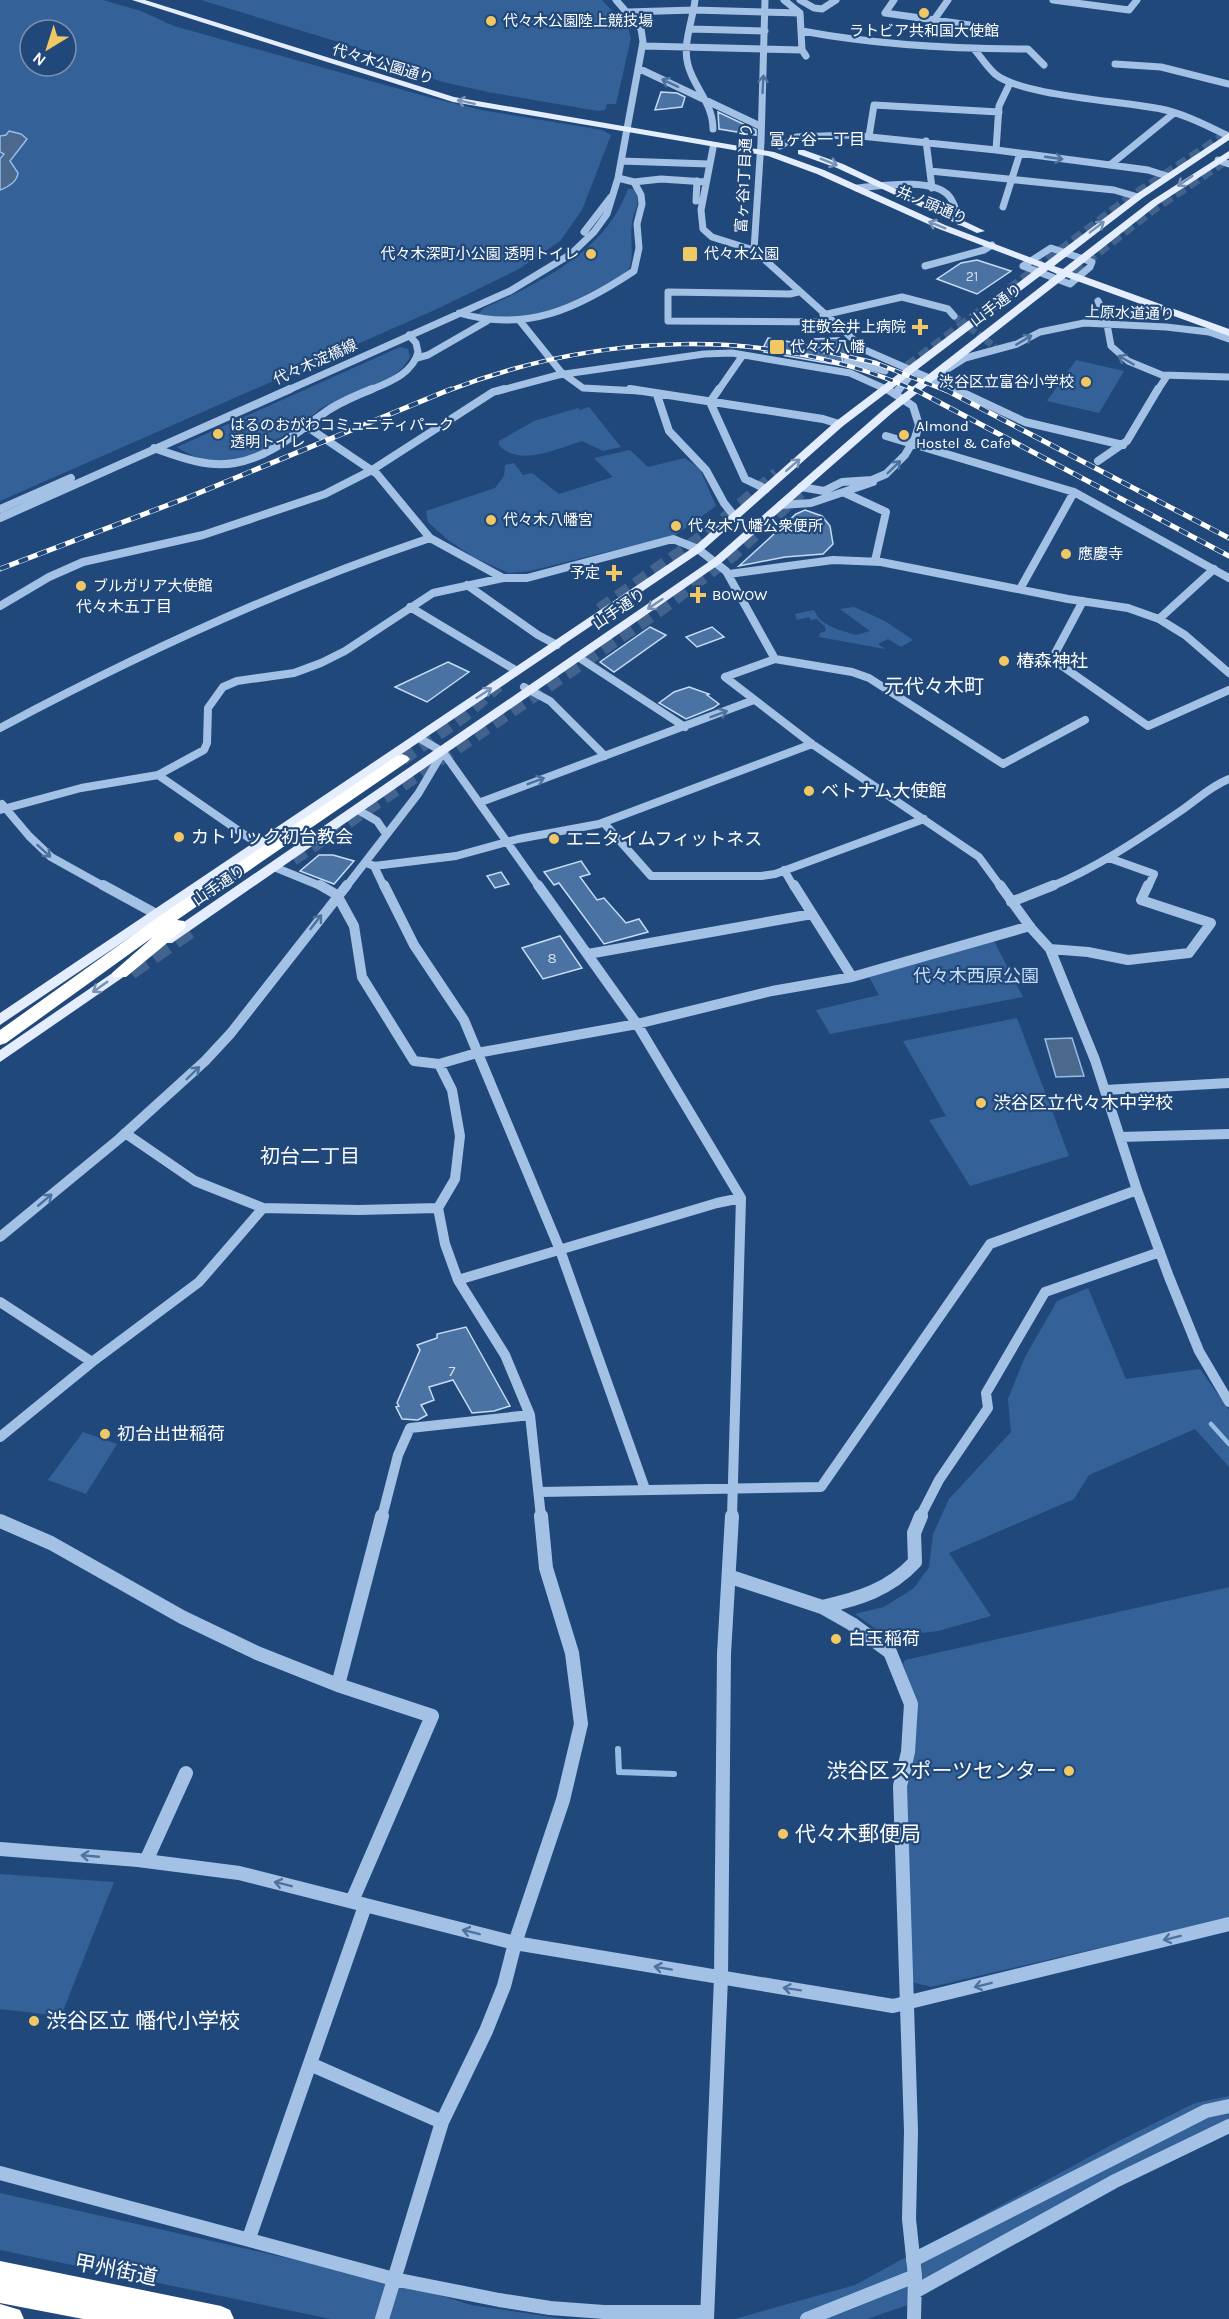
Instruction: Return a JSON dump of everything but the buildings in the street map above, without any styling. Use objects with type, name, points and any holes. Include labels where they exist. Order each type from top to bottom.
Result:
[{"type":"highway","points":[[0,1039],[167,919],[406,761],[220,894],[120,973]]},
{"type":"highway","name":"甲州街道","points":[[0,2274],[221,2319]]},
{"type":"highway","points":[[0,2290],[150,2319]]},
{"type":"highway","points":[[0,2317],[11,2319]]},
{"type":"main road","name":"代々木公園通り","points":[[136,0],[438,95],[510,110],[627,125]]},
{"type":"main road","name":"代々木公園通り","points":[[162,0],[449,88],[627,125]]},
{"type":"main road","name":"井ノ頭通り","points":[[627,125],[760,146],[780,146],[822,159],[1051,263],[1229,333]]},
{"type":"main road","name":"山手通り","points":[[0,1020],[698,549],[839,424],[949,346],[996,304],[1138,197],[1229,136]]},
{"type":"main road","name":"井ノ頭通り","points":[[760,146],[814,167],[942,227],[1051,263]]},
{"type":"main road","name":"山手通り","points":[[0,1057],[443,752],[527,688],[578,657],[717,561],[894,406],[983,332],[1004,320],[1154,203],[1229,154]]},
{"type":"main road","points":[[992,245],[1032,262],[1035,266],[1004,291],[996,304]]},
{"type":"main road","name":"井ノ頭通り","points":[[1069,270],[1229,326]]},
{"type":"main road","points":[[996,304],[1005,304],[1030,286],[1038,286],[1042,291]]},
{"type":"main road","points":[[949,346],[959,347],[983,332]]},
{"type":"main road","points":[[602,614],[643,596],[667,579],[678,579],[681,587]]},
{"type":"main road","points":[[465,705],[468,713],[480,716],[527,688]]},
{"type":"street","points":[[616,0],[640,24],[644,36],[640,69],[627,125]]},
{"type":"street","points":[[695,0],[688,47],[688,65],[707,100],[714,121],[713,129]]},
{"type":"street","name":"富ヶ谷1丁目通り","points":[[765,0],[754,250],[823,315],[865,350],[916,368],[932,378],[1025,422],[1123,445]]},
{"type":"street","points":[[644,46],[804,53],[800,13],[784,0]]},
{"type":"street","points":[[800,0],[820,10],[827,9],[836,0]]},
{"type":"street","points":[[894,0],[885,13],[970,25]]},
{"type":"street","points":[[934,20],[948,0]]},
{"type":"street","points":[[1053,0],[1129,10],[1137,0]]},
{"type":"street","points":[[628,12],[694,10],[800,13]]},
{"type":"street","points":[[691,29],[765,31]]},
{"type":"street","points":[[802,32],[862,43],[974,50],[1028,49],[1044,65]]},
{"type":"street","points":[[974,50],[995,74],[1010,83],[1037,90],[1136,104],[1174,112],[1229,136]]},
{"type":"street","points":[[1114,64],[1161,67],[1229,84]]},
{"type":"street","points":[[640,69],[760,126]]},
{"type":"street","points":[[996,150],[999,106],[1010,83]]},
{"type":"street","points":[[869,136],[874,105],[999,112]]},
{"type":"street","points":[[1110,165],[1174,112]]},
{"type":"street","name":"代々木淀橋線","points":[[0,518],[524,284],[571,254],[601,223],[610,208],[611,197],[618,178],[627,125]]},
{"type":"street","points":[[780,146],[796,137],[869,136],[926,141],[1148,170],[1167,176]]},
{"type":"street","points":[[926,141],[932,188]]},
{"type":"street","points":[[713,148],[701,210],[703,229],[712,237],[750,249]]},
{"type":"street","points":[[1003,207],[1020,153]]},
{"type":"street","points":[[1218,160],[1229,164]]},
{"type":"street","points":[[621,161],[709,164]]},
{"type":"street","points":[[930,171],[1114,190],[1138,197]]},
{"type":"street","points":[[618,178],[634,182],[661,179],[706,182]]},
{"type":"street","points":[[459,313],[487,321],[520,321],[544,316],[580,302],[634,271],[639,248],[637,224],[642,195],[634,182]]},
{"type":"street","points":[[696,201],[697,182]]},
{"type":"street","points":[[857,188],[910,185],[932,188],[946,193],[951,198],[960,222]]},
{"type":"street","name":"代々木淀橋線","points":[[0,509],[522,279],[575,242],[611,197]]},
{"type":"street","points":[[925,266],[984,250],[992,245]]},
{"type":"street","points":[[1051,248],[1092,262],[1090,267],[1070,284],[1064,282],[1023,266],[1051,248]]},
{"type":"street","points":[[798,292],[790,294],[668,292],[668,321],[831,322]]},
{"type":"street","points":[[823,315],[902,297],[948,309],[954,316]]},
{"type":"street","points":[[1098,301],[1106,320],[1111,346],[1127,362],[1167,376],[1184,373],[1229,377]]},
{"type":"street","points":[[154,448],[211,464],[234,463],[273,449],[321,413],[399,375],[417,358],[428,355],[487,321]]},
{"type":"street","points":[[520,321],[565,374],[583,388],[629,389],[823,419],[839,424]]},
{"type":"street","name":"上原水道通り","points":[[932,378],[965,358],[1017,344],[1040,332],[1084,323],[1209,332],[1229,339]]},
{"type":"street","points":[[409,335],[417,344],[419,350],[417,358]]},
{"type":"street","points":[[1,603],[83,562],[204,535],[325,494],[372,470],[493,392],[517,384],[565,374],[704,354],[742,355],[850,373],[896,393],[906,399],[916,412],[919,425],[912,444],[899,462],[879,479],[845,493],[811,502],[781,505]]},
{"type":"street","points":[[710,402],[742,355]]},
{"type":"street","points":[[847,360],[885,371]]},
{"type":"street","points":[[896,393],[916,368]]},
{"type":"street","points":[[1098,462],[1127,441],[1143,409],[1167,376]]},
{"type":"street","points":[[657,395],[663,405],[665,424],[674,437],[701,463],[710,476],[724,507],[735,517]]},
{"type":"street","points":[[710,402],[745,479],[766,489]]},
{"type":"street","points":[[306,426],[372,470],[430,538],[503,578]]},
{"type":"street","points":[[886,435],[1074,492],[1229,578]]},
{"type":"street","points":[[801,487],[824,491],[847,480],[879,479]]},
{"type":"street","points":[[1020,589],[1074,492]]},
{"type":"street","points":[[845,493],[886,512],[875,561]]},
{"type":"street","points":[[0,728],[98,676],[215,620],[369,559],[430,538]]},
{"type":"street","points":[[158,915],[51,857],[2,806],[81,788],[158,775],[204,750],[207,743],[208,708],[223,687],[237,681],[294,673],[321,663],[345,651],[433,593],[503,578],[527,578],[673,538],[698,549],[717,561],[729,574],[775,659]]},
{"type":"street","points":[[729,574],[823,561],[875,561],[907,565],[1020,589],[1128,608],[1159,619],[1201,647],[1229,674]]},
{"type":"street","points":[[1159,619],[1214,569]]},
{"type":"street","points":[[467,585],[538,635],[557,645]]},
{"type":"street","points":[[1083,601],[1052,659],[1148,726],[1229,690]]},
{"type":"street","points":[[410,607],[517,671]]},
{"type":"street","points":[[578,657],[686,727]]},
{"type":"street","points":[[1085,720],[1003,764],[869,678],[852,672],[775,659],[725,677],[812,744],[979,857],[1011,902],[1050,949],[1105,1090],[1137,1190],[1199,1351],[1229,1402]]},
{"type":"street","points":[[527,688],[550,701],[605,756]]},
{"type":"street","points":[[481,802],[754,700]]},
{"type":"street","points":[[0,2173],[249,2238],[394,2279],[550,2308],[707,2316],[721,1978],[724,1666],[734,1488],[741,1198],[637,1024],[588,954],[443,752],[418,738]]},
{"type":"street","points":[[369,864],[456,856],[508,842],[604,823],[812,744]]},
{"type":"street","points":[[0,1237],[181,1085],[231,1033],[337,895],[369,864],[386,834],[426,782],[443,752]]},
{"type":"street","points":[[158,775],[261,846]]},
{"type":"street","points":[[1011,902],[1082,874],[1181,811],[1210,787],[1229,779]]},
{"type":"street","points":[[358,810],[377,821],[386,834]]},
{"type":"street","points":[[604,823],[651,876],[769,875],[924,819]]},
{"type":"street","points":[[1050,949],[1089,952],[1128,960],[1189,952],[1211,923],[1141,900],[1154,874],[1108,858]]},
{"type":"street","points":[[369,864],[414,945],[464,1020],[560,1250],[645,1489]]},
{"type":"street","points":[[274,867],[315,882],[337,895],[354,926],[362,977],[414,1060],[439,1064],[477,1053],[637,1024],[772,991],[852,977],[1030,926]]},
{"type":"street","points":[[784,870],[852,977]]},
{"type":"street","points":[[588,954],[812,914]]},
{"type":"street","points":[[382,2319],[442,2122],[486,2031],[504,1986],[515,1943],[563,1800],[581,1724],[572,1653],[546,1568],[530,1415],[505,1355],[458,1280],[445,1244],[438,1208],[455,1179],[460,1136],[452,1090],[439,1064]]},
{"type":"street","points":[[1105,1090],[1229,1083]]},
{"type":"street","points":[[125,1132],[195,1181],[262,1208],[359,1210],[438,1208]]},
{"type":"street","points":[[1120,1137],[1229,1134]]},
{"type":"street","points":[[539,1492],[821,1487],[990,1244],[1137,1190]]},
{"type":"street","points":[[458,1280],[717,1203],[741,1198]]},
{"type":"street","points":[[0,1437],[92,1362],[199,1282],[262,1208]]},
{"type":"street","points":[[822,1607],[883,1589],[901,1578],[915,1562],[914,1533],[923,1511],[939,1480],[988,1408],[986,1393],[1045,1292],[1160,1252]]},
{"type":"street","points":[[0,1302],[92,1362]]},
{"type":"street","points":[[338,1685],[398,1455],[410,1428],[530,1415]]},
{"type":"street","points":[[0,1521],[51,1543],[182,1617],[257,1653],[338,1685],[432,1716],[358,1903],[310,2064],[249,2238]]},
{"type":"street","points":[[730,1577],[822,1607],[852,1623],[890,1652],[910,1704],[908,1752],[900,1786],[911,2131],[909,2219],[915,2284],[914,2319]]},
{"type":"street","points":[[146,1861],[186,1773]]},
{"type":"street","points":[[0,1849],[146,1861],[239,1873],[515,1943],[893,2006],[1229,1924]]},
{"type":"street","points":[[310,2064],[442,2122]]},
{"type":"street","points":[[913,2260],[1206,2111],[1229,2106]]},
{"type":"street","points":[[807,2319],[915,2284],[1113,2182],[1229,2126]]},
{"type":"green space","points":[[0,0],[103,0],[141,11],[174,26],[428,97],[481,110],[602,130],[611,135],[582,210],[560,241],[519,269],[437,309],[0,501]]},
{"type":"green space","points":[[201,0],[602,0],[628,28],[631,38],[616,104],[607,104],[605,110],[598,111],[443,82],[381,62],[384,56]]},
{"type":"green space","points":[[628,189],[634,189],[637,203],[631,228],[631,263],[629,269],[621,276],[563,307],[521,318],[483,317],[478,314],[484,308],[548,276],[588,247],[618,211]]},
{"type":"green space","points":[[400,347],[408,349],[410,357],[394,376],[320,409],[287,436],[255,454],[243,459],[214,462],[197,458],[177,447]]},
{"type":"green space","points":[[1076,360],[1124,371],[1099,413],[1047,401]]},
{"type":"green space","points":[[589,407],[621,447],[603,451],[582,441],[528,456],[507,452],[499,445],[499,441],[534,421]]},
{"type":"green space","points":[[630,450],[648,467],[685,458],[700,469],[716,506],[676,535],[530,571],[509,573],[475,558],[448,540],[428,522],[426,511],[495,488],[504,476],[505,465],[514,463],[523,475],[532,473],[559,494],[613,477],[594,458]]},
{"type":"green space","points":[[854,607],[885,621],[913,640],[901,647],[888,639],[878,644],[885,649],[819,637],[820,633],[826,631],[817,619],[811,620],[809,617],[797,620],[795,614],[814,610],[826,624],[838,629],[856,635],[870,631],[840,609]]},
{"type":"green space","name":"代々木西原公園","points":[[994,941],[1023,997],[830,1034],[816,1010],[879,995],[869,977]]},
{"type":"green space","points":[[1017,1018],[1069,1156],[970,1186],[929,1120],[946,1116],[903,1041]]},
{"type":"green space","points":[[1088,1288],[1126,1379],[1200,1369],[1229,1410],[1229,1467],[1195,1429],[1089,1475],[1074,1499],[949,1553],[991,1616],[938,1631],[887,1637],[855,1614],[884,1607],[914,1588],[929,1567],[933,1534],[949,1499],[1011,1432],[1008,1399],[1025,1357],[1057,1301]]},
{"type":"green space","points":[[83,1432],[117,1444],[86,1494],[48,1480]]},
{"type":"green space","name":"渋谷区スポーツセンター","points":[[1229,1587],[1229,1918],[931,1987],[912,1982],[905,1788],[917,1705],[903,1664],[905,1660]]},
{"type":"green space","points":[[0,1874],[114,1882],[61,2016],[0,2009]]},
{"type":"green space","points":[[1229,2096],[1229,2123],[908,2292],[908,2305],[867,2319],[735,2319],[855,2285],[1115,2143],[1195,2103]]},
{"type":"green space","points":[[0,2193],[410,2286],[471,2305],[564,2319],[331,2319],[0,2250]]},
{"type":"shaded area","points":[[9,131],[21,134],[27,139],[10,161],[18,173],[16,179],[9,186],[0,190],[0,159],[4,154],[0,152],[0,136],[6,135]]},
{"type":"shaded area","points":[[1072,1038],[1084,1076],[1056,1077],[1045,1039]]},
{"type":"waterway","points":[[1211,1424],[1229,1444]]},
{"type":"waterway","points":[[618,1749],[619,1772],[674,1774]]},
{"type":"tunnel","points":[[908,367],[1127,201],[1225,136]]},
{"type":"tunnel","points":[[1073,271],[1152,209],[1229,157]]},
{"type":"tunnel","points":[[954,316],[995,347]]},
{"type":"tunnel","points":[[600,610],[710,532],[777,474]]},
{"type":"tunnel","points":[[293,859],[659,610],[732,555],[800,492]]},
{"type":"tunnel","points":[[402,759],[463,716],[498,685]]},
{"type":"tunnel","points":[[130,971],[189,930]]},
{"type":"railway","points":[[447,391],[504,372],[563,357],[622,348],[682,344],[742,346],[802,355],[860,369],[917,391]]},
{"type":"railway","points":[[802,346],[876,363],[947,391]]},
{"type":"railway","points":[[0,569],[189,497],[451,389]]},
{"type":"railway","points":[[914,389],[1229,556]]},
{"type":"railway","points":[[944,389],[1229,538]]},
{"type":"place","name":"ラトビア共和国大使館","points":[[924,13]]},
{"type":"place","name":"代々木公園陸上競技場","points":[[491,21]]},
{"type":"place","name":"代々木深町小公園 透明トイレ","points":[[591,254]]},
{"type":"place","name":"代々木公園","points":[[690,254]]},
{"type":"place","name":"荘敬会井上病院","points":[[920,327]]},
{"type":"place","name":"代々木八幡","points":[[777,347]]},
{"type":"place","name":"渋谷区立富谷小学校","points":[[1086,382]]},
{"type":"place","name":"はるのおがわコミュニティパーク 透明トイレ","points":[[218,434]]},
{"type":"place","name":"Almond Hostel & Cafe","points":[[904,435]]},
{"type":"place","name":"代々木八幡宮","points":[[491,520]]},
{"type":"place","name":"代々木八幡公衆便所","points":[[676,526]]},
{"type":"place","name":"應慶寺","points":[[1066,554]]},
{"type":"place","name":"予定","points":[[614,573]]},
{"type":"place","name":"ブルガリア大使館","points":[[81,586]]},
{"type":"place","name":"BOWOW","points":[[698,595]]},
{"type":"place","name":"椿森神社","points":[[1004,661]]},
{"type":"place","name":"ベトナム大使館","points":[[809,791]]},
{"type":"place","name":"カトリック初台教会","points":[[179,837]]},
{"type":"place","name":"エニタイムフィットネス","points":[[554,839]]},
{"type":"place","name":"渋谷区立代々木中学校","points":[[981,1103]]},
{"type":"place","name":"初台出世稲荷","points":[[105,1434]]},
{"type":"place","name":"白玉稲荷","points":[[836,1639]]},
{"type":"place","name":"渋谷区スポーツセンター","points":[[1069,1771]]},
{"type":"place","name":"代々木郵便局","points":[[783,1834]]},
{"type":"place","name":"渋谷区立 幡代小学校","points":[[34,2021]]},
{"type":"district","name":"富ヶ谷一丁目","points":[[817,139]]},
{"type":"district","name":"代々木五丁目","points":[[124,606]]},
{"type":"district","name":"元代々木町","points":[[934,686]]},
{"type":"district","name":"初台二丁目","points":[[310,1156]]}]
